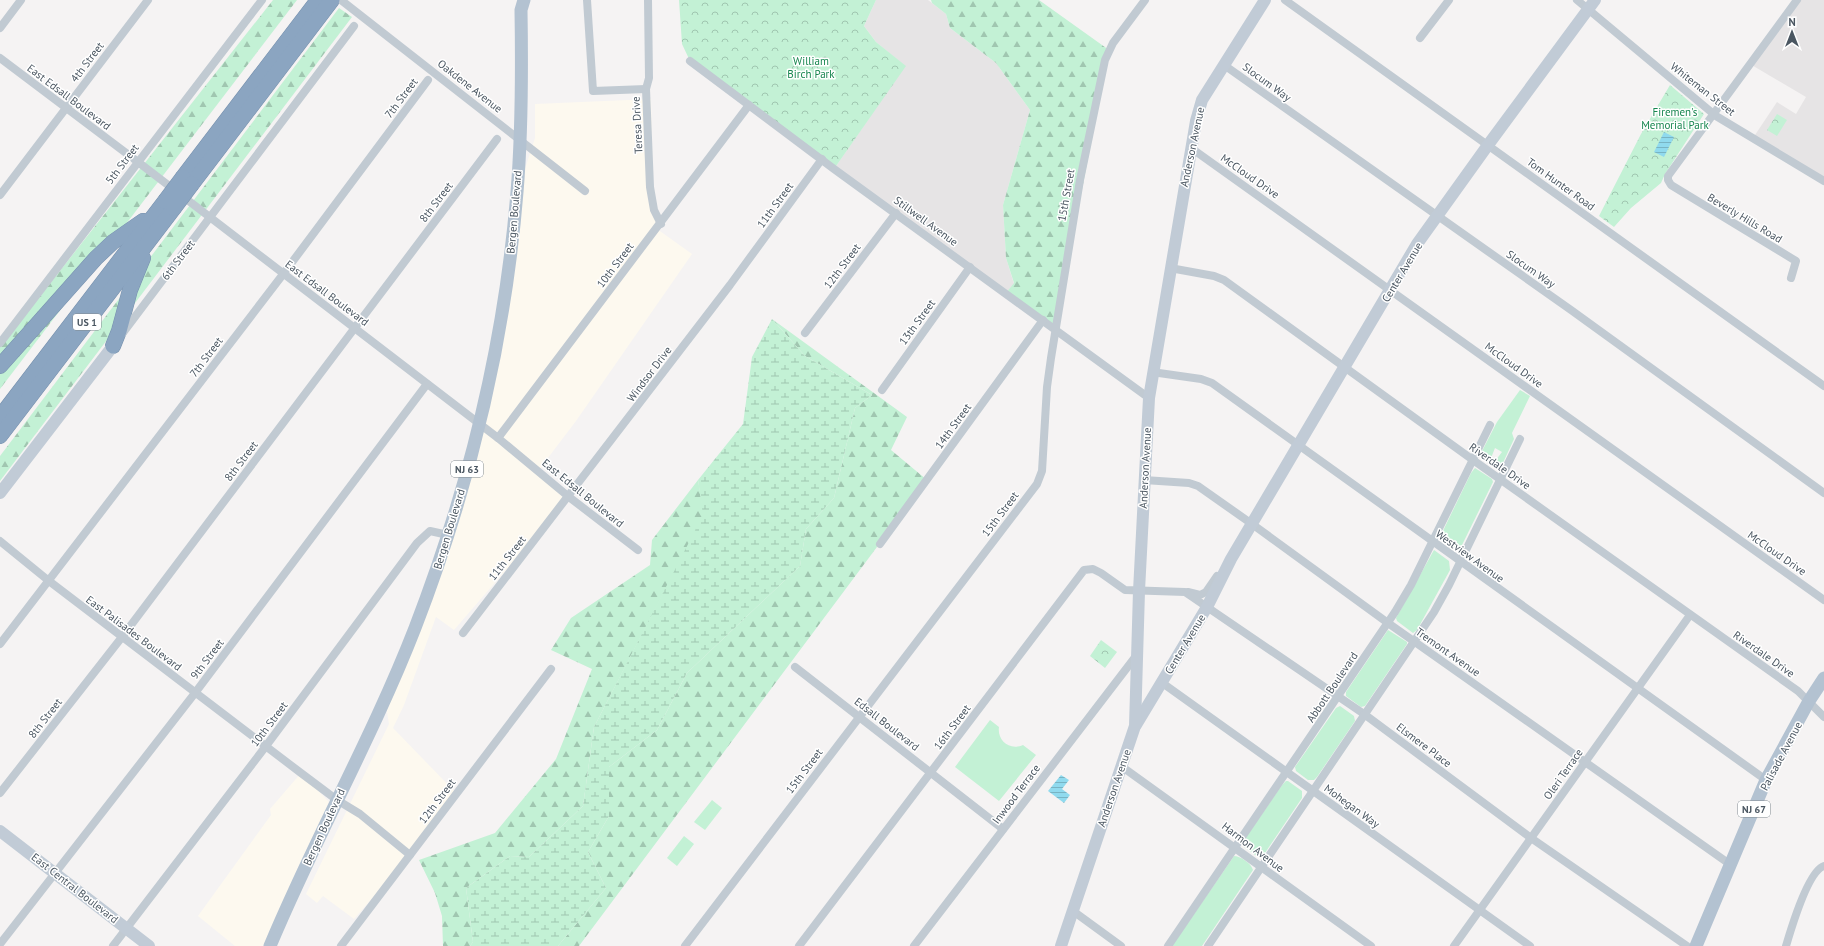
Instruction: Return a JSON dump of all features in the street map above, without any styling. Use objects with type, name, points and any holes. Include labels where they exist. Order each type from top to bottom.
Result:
[{"type":"highway","name":"US 1","points":[[0,417],[165,207],[330,1]]},
{"type":"highway","name":"US 1","points":[[0,436],[155,232],[165,207]]},
{"type":"highway","points":[[0,366],[96,258],[113,242],[165,207]]},
{"type":"highway","points":[[113,346],[119,331],[130,290],[155,232]]},
{"type":"main road","name":"Anderson Avenue","points":[[1061,946],[1135,726],[1136,656],[1149,398],[1152,372],[1190,148],[1202,100],[1265,0]]},
{"type":"main road","name":"Bergen Boulevard","points":[[270,946],[291,897],[397,672],[419,617],[448,535],[480,425],[497,344],[508,275],[517,193],[520,138],[521,3]]},
{"type":"main road","name":"Center Avenue","points":[[1135,726],[1207,606],[1231,559],[1418,244],[1488,145],[1592,5]]},
{"type":"main road","name":"6th Street","points":[[0,493],[113,346]]},
{"type":"main road","name":"Palisade Avenue","points":[[1696,946],[1766,780],[1809,701],[1824,678]]},
{"type":"main road","name":"East Central Boulevard","points":[[0,831],[149,946]]},
{"type":"street","points":[[0,28],[21,0]]},
{"type":"street","name":"4th Street","points":[[0,195],[148,0]]},
{"type":"street","name":"5th Street","points":[[0,343],[262,0]]},
{"type":"street","points":[[587,0],[593,92],[646,89]]},
{"type":"street","name":"Teresa Drive","points":[[648,0],[649,78],[646,89],[650,187],[654,210],[661,224]]},
{"type":"street","name":"15th Street","points":[[685,946],[1037,484],[1042,471],[1047,387],[1055,329],[1080,180],[1105,60],[1113,43],[1145,0]]},
{"type":"street","name":"Tom Hunter Road","points":[[1285,0],[1824,386]]},
{"type":"street","points":[[1420,38],[1449,0]]},
{"type":"street","name":"Whiteman Street","points":[[1577,0],[1592,5],[1714,114],[1824,181]]},
{"type":"street","points":[[1714,114],[1797,0]]},
{"type":"street","name":"Oakdene Avenue","points":[[330,1],[520,138],[585,191]]},
{"type":"street","name":"6th Street","points":[[113,346],[354,26]]},
{"type":"street","name":"East Edsall Boulevard","points":[[0,58],[210,216],[428,384],[498,438],[569,497],[638,550]]},
{"type":"street","name":"Stillwell Avenue","points":[[690,61],[1149,398]]},
{"type":"street","name":"Slocum Way","points":[[1224,65],[1571,310],[1824,493]]},
{"type":"street","name":"7th Street","points":[[0,644],[284,274],[428,80]]},
{"type":"street","name":"10th Street","points":[[498,438],[661,224],[749,105]]},
{"type":"street","name":"Beverly Hills Road","points":[[1714,114],[1668,176],[1668,183],[1796,261],[1791,278]]},
{"type":"street","name":"8th Street","points":[[0,793],[122,637],[497,139]]},
{"type":"street","name":"McCloud Drive","points":[[1190,148],[1824,600]]},
{"type":"street","name":"11th Street","points":[[746,264],[822,159]]},
{"type":"street","name":"12th Street","points":[[805,333],[896,213]]},
{"type":"street","name":"Windsor Drive","points":[[569,497],[746,264]]},
{"type":"street","name":"13th Street","points":[[882,390],[970,267]]},
{"type":"street","name":"Riverdale Drive","points":[[1170,268],[1214,276],[1224,280],[1809,701],[1824,717]]},
{"type":"street","name":"14th Street","points":[[880,544],[1043,320]]},
{"type":"street","name":"Westview Avenue","points":[[1152,372],[1202,379],[1212,383],[1766,780]]},
{"type":"street","name":"9th Street","points":[[0,944],[195,692],[428,384]]},
{"type":"street","name":"Abbott Boulevard","points":[[1168,946],[1388,624],[1411,585],[1490,425]]},
{"type":"street","points":[[1208,946],[1434,612],[1520,439]]},
{"type":"street","name":"Tremont Avenue","points":[[1144,480],[1189,483],[1198,486],[1388,624],[1731,865]]},
{"type":"street","name":"11th Street","points":[[463,633],[569,497]]},
{"type":"street","name":"10th Street","points":[[114,946],[266,746],[417,543],[430,531],[448,535]]},
{"type":"street","name":"East Palisades Boulevard","points":[[0,541],[49,581],[336,800],[360,814],[410,856]]},
{"type":"street","name":"Center Avenue","points":[[1186,592],[1200,595],[1206,592],[1231,559]]},
{"type":"street","name":"16th Street","points":[[799,946],[932,773],[1084,570],[1093,569],[1125,590],[1139,591]]},
{"type":"street","points":[[1139,591],[1186,592]]},
{"type":"street","name":"Elsmere Place","points":[[1186,592],[1218,612],[1364,714],[1531,838],[1687,946]]},
{"type":"street","name":"Oleri Terrace","points":[[1454,946],[1690,615]]},
{"type":"street","name":"Inwood Terrace","points":[[914,946],[1136,656]]},
{"type":"street","name":"Edsall Boulevard","points":[[795,667],[1003,829]]},
{"type":"street","name":"12th Street","points":[[341,946],[552,669]]},
{"type":"street","name":"Mohegan Way","points":[[1161,682],[1530,946]]},
{"type":"street","name":"Harmon Avenue","points":[[1121,766],[1236,847],[1261,867],[1371,946]]},
{"type":"street","points":[[1786,946],[1807,887],[1818,869],[1824,866]]},
{"type":"street","points":[[1072,911],[1121,946]]},
{"type":"shaded area","points":[[876,0],[928,0],[946,14],[950,28],[996,63],[1030,110],[1003,205],[1006,258],[1014,284],[1006,293],[834,169],[905,66],[876,42],[864,26]]},
{"type":"shaded area","points":[[1797,0],[1824,0],[1824,181],[1753,138],[1777,102],[1796,114],[1806,97],[1750,64]]},
{"type":"shaded area","points":[[651,99],[653,187],[657,229],[692,254],[576,421],[538,471],[569,497],[454,630],[436,617],[404,705],[393,728],[457,794],[410,855],[354,919],[323,896],[317,903],[306,894],[389,724],[385,700],[480,425],[517,193],[535,138],[535,104]]},
{"type":"shaded area","points":[[301,773],[329,802],[293,878],[270,946],[235,946],[198,916],[271,815],[270,809]]},
{"type":"green space","points":[[273,0],[297,0],[0,389],[0,347]]},
{"type":"green space","name":"William Birch Park","points":[[679,0],[876,0],[864,26],[876,42],[906,66],[834,169],[690,61],[682,44]]},
{"type":"green space","points":[[931,0],[1039,0],[1109,50],[1055,329],[1006,293],[1014,283],[1006,258],[1003,205],[1030,110],[996,63],[950,28],[946,14],[932,3]]},
{"type":"green space","points":[[339,8],[352,17],[0,481],[0,456]]},
{"type":"green space","name":"Firemen's Memorial Park","points":[[1670,85],[1704,114],[1665,174],[1661,183],[1631,208],[1614,227],[1599,216],[1641,134]]},
{"type":"green space","points":[[1777,114],[1787,120],[1777,136],[1767,130]]},
{"type":"green space","points":[[772,319],[907,417],[891,450],[927,480],[579,946],[558,946],[606,888],[588,852],[609,816],[609,767],[657,730],[687,673],[800,566],[806,529],[834,498],[855,408],[872,395],[805,356]]},
{"type":"green space","points":[[772,319],[805,356],[872,395],[855,408],[834,498],[806,529],[800,566],[687,673],[657,730],[609,767],[609,816],[588,852],[606,888],[558,946],[470,946],[473,942],[466,888],[510,856],[529,857],[583,806],[594,727],[703,515],[698,480],[743,424],[752,357]]},
{"type":"green space","points":[[1520,390],[1530,396],[1512,433],[1514,439],[1501,467],[1498,469],[1492,465],[1502,452],[1495,448],[1489,463],[1481,458],[1481,453],[1497,422]]},
{"type":"green space","points":[[1475,468],[1492,479],[1493,482],[1462,545],[1456,548],[1442,541],[1440,537],[1471,473]]},
{"type":"green space","points":[[698,480],[704,515],[594,727],[583,806],[529,857],[510,856],[466,888],[473,942],[470,946],[443,946],[442,916],[435,893],[419,860],[495,833],[556,759],[592,669],[551,650],[571,618],[650,565],[652,540]]},
{"type":"green space","points":[[1434,550],[1449,561],[1450,570],[1417,630],[1413,633],[1397,621],[1396,618]]},
{"type":"green space","points":[[1388,630],[1407,642],[1407,644],[1365,706],[1361,707],[1346,696],[1346,692]]},
{"type":"green space","points":[[1101,640],[1117,652],[1105,668],[1090,656]]},
{"type":"green space","points":[[1340,706],[1354,716],[1355,721],[1317,777],[1314,780],[1308,780],[1296,771],[1295,767],[1336,708]]},
{"type":"green space","points":[[990,720],[999,727],[1000,736],[1005,743],[1013,747],[1023,745],[1036,755],[999,801],[955,767]]},
{"type":"green space","points":[[1288,781],[1302,791],[1302,798],[1263,856],[1258,857],[1244,847],[1244,840],[1282,785]]},
{"type":"green space","points":[[712,800],[722,808],[705,830],[694,822]]},
{"type":"green space","points":[[684,836],[694,844],[677,866],[667,858]]},
{"type":"green space","points":[[1234,856],[1245,860],[1253,870],[1202,946],[1172,946]]},
{"type":"water","points":[[1664,132],[1674,137],[1664,157],[1654,152]]},
{"type":"water","points":[[1061,775],[1069,780],[1062,789],[1070,795],[1064,803],[1048,791]]}]
